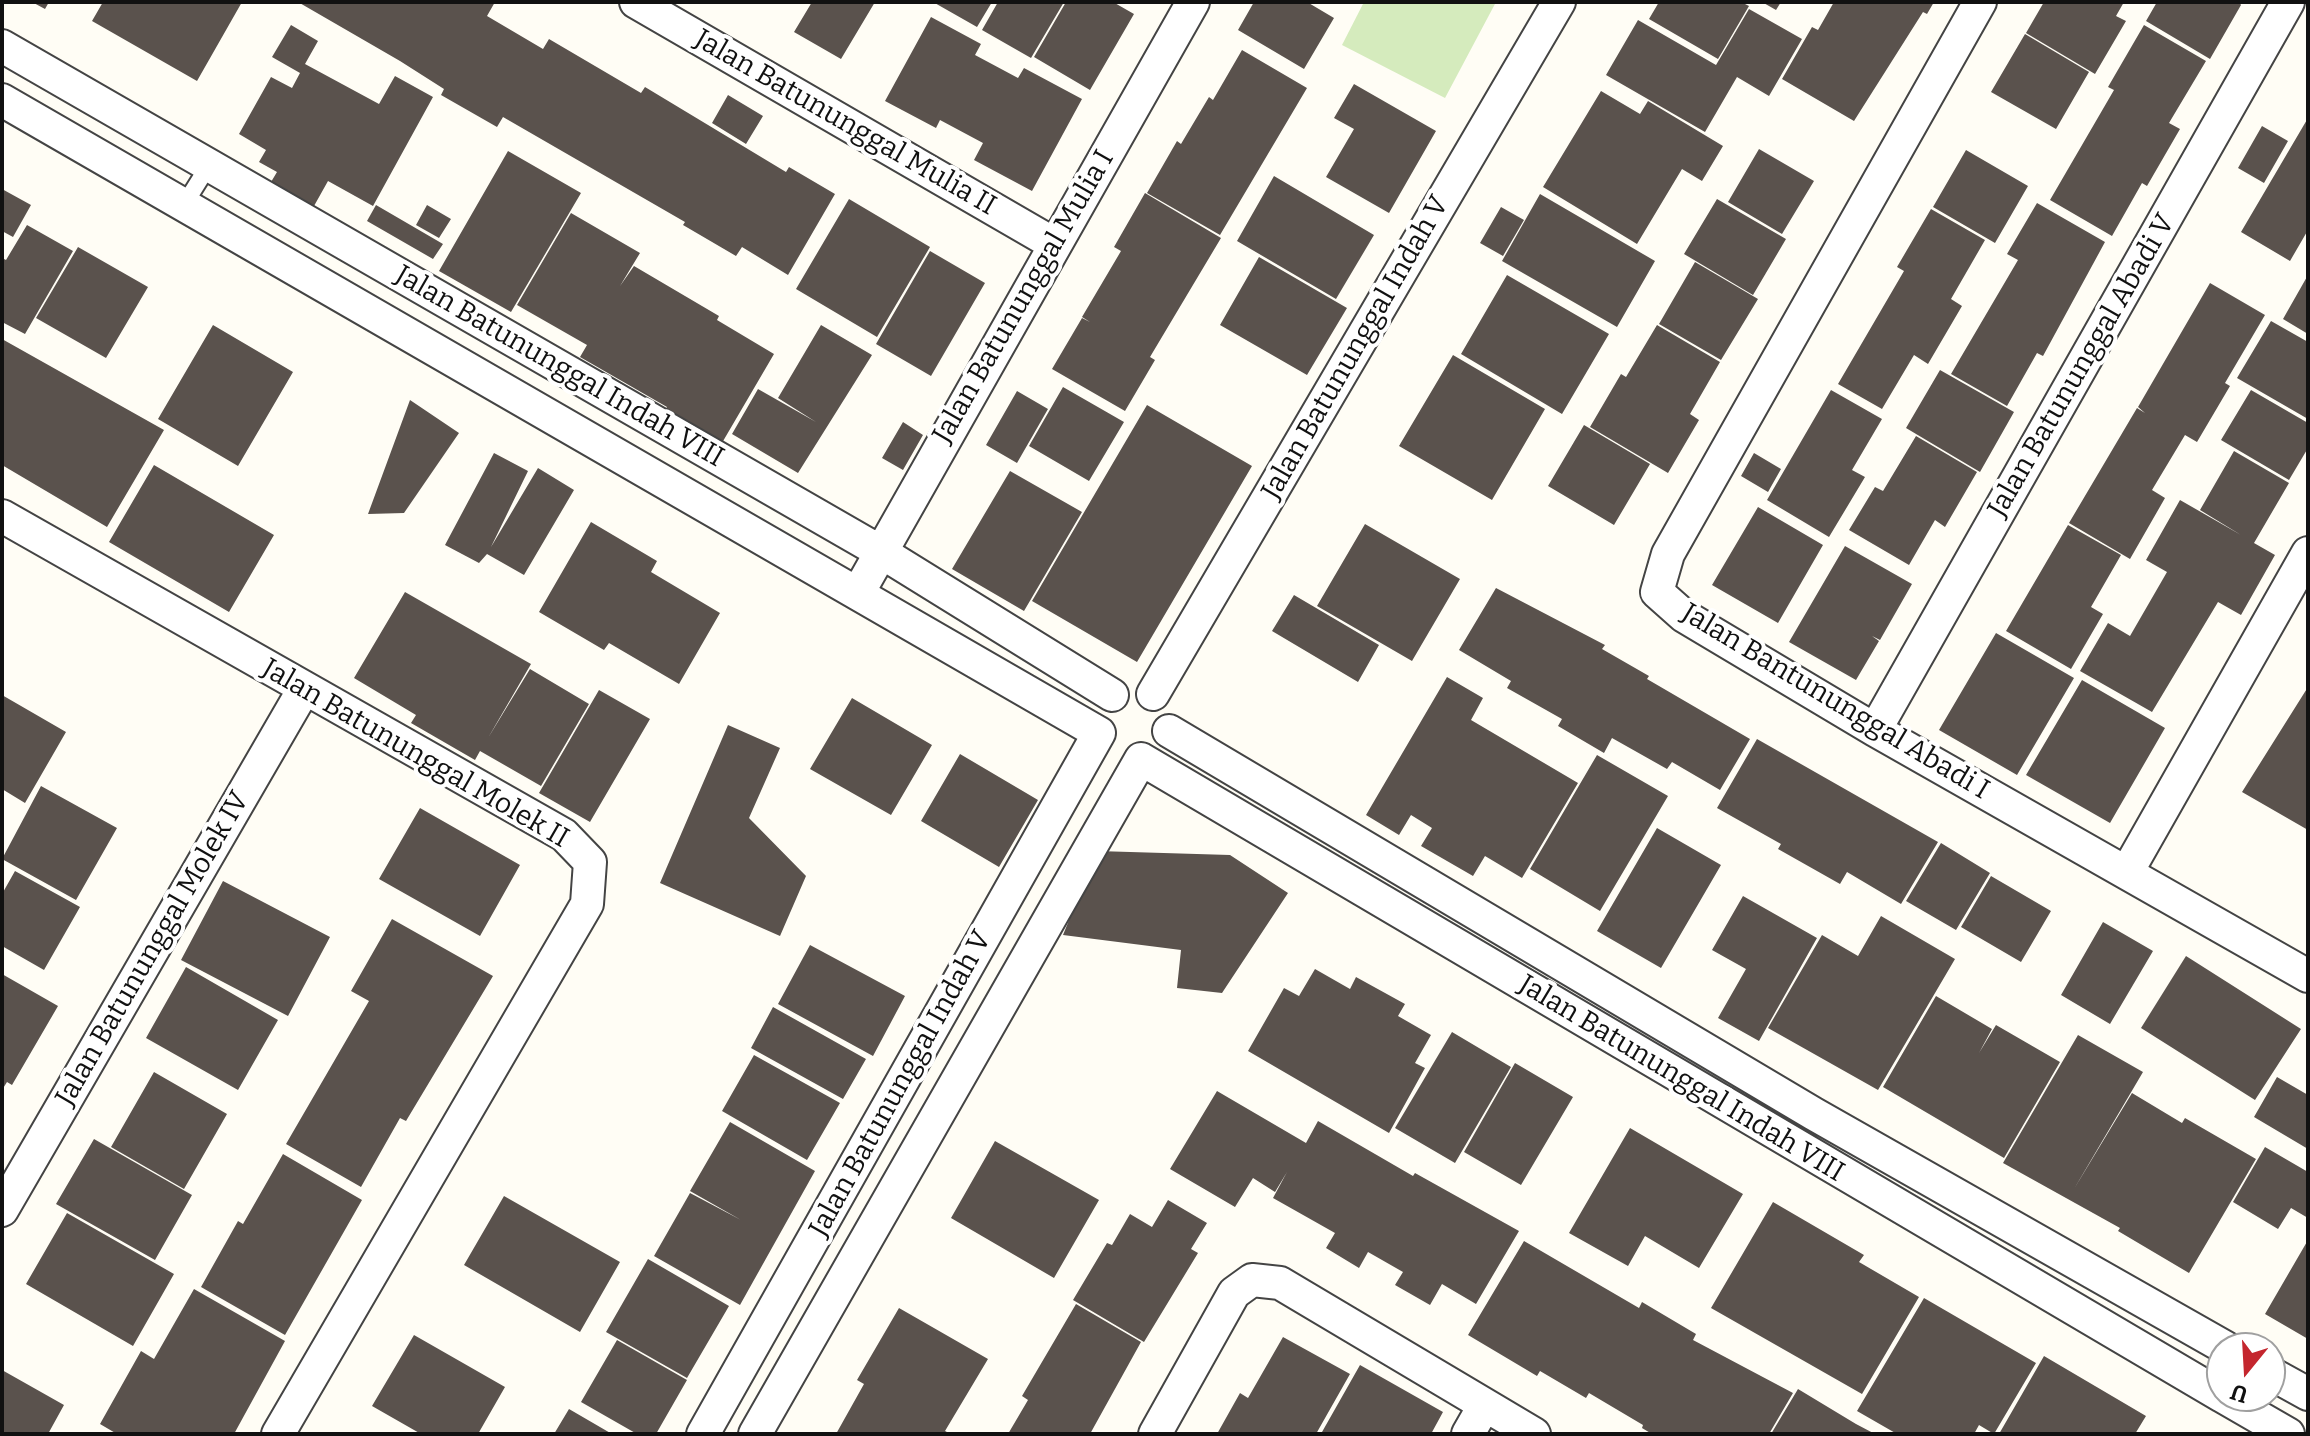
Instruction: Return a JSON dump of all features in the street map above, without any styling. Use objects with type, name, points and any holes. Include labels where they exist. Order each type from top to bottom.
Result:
[{"type":"street","name":"Jalan Batununggal Mulia II","points":[[636,2],[1054,244]]},
{"type":"street","name":"Jalan Batununggal Mulia I","points":[[858,593],[1193,2]]},
{"type":"street","name":"Jalan Batununggal Indah V","points":[[1153,694],[1559,2]]},
{"type":"street","name":"Jalan Bantununggal Abadi I","points":[[1980,2],[1668,554],[1657,592],[1684,616],[1875,730],[2308,976]]},
{"type":"street","name":"Jalan Batununggal Abadi V","points":[[1875,730],[2288,2]]},
{"type":"street","name":"Jalan Batununggal Indah VIII","points":[[2,46],[881,552],[1112,695]]},
{"type":"street","name":"Jalan Batununggal Indah VIII","points":[[2,100],[1099,733]]},
{"type":"street","name":"Jalan Batununggal Molek II","points":[[2,516],[564,835],[590,862],[587,904],[278,1434]]},
{"type":"street","points":[[2127,872],[2308,553]]},
{"type":"street","name":"Jalan Batununggal Molek IV","points":[[2,1210],[304,689]]},
{"type":"street","points":[[1126,689],[1153,694],[1169,717],[1169,731],[1164,744],[1141,759],[1115,755],[1104,745],[1098,719],[1112,695],[1126,689]]},
{"type":"street","name":"Jalan Batununggal Indah VIII","points":[[1169,731],[1814,1114],[2206,1337]]},
{"type":"street","name":"Jalan Batununggal Indah V","points":[[703,1434],[1099,733]]},
{"type":"street","name":"Jalan Batununggal Indah V","points":[[755,1434],[1141,759]]},
{"type":"street","name":"Jalan Batununggal Indah VIII","points":[[1141,759],[2206,1387]]},
{"type":"street","points":[[1797,1148],[1814,1114]]},
{"type":"street","points":[[1155,1434],[1234,1293],[1252,1280],[1280,1283],[1534,1434]]},
{"type":"street","points":[[2286,1382],[2308,1394]]},
{"type":"street","points":[[1468,1434],[1484,1406]]},
{"type":"street","name":"Jalan Batununggal Indah VIII","points":[[2250,1412],[2288,1434]]},
{"type":"lane","points":[[184,205],[209,165]]},
{"type":"green space","points":[[1364,2],[1496,2],[1445,98],[1342,45]]},
{"type":"building","points":[[32,2],[49,2],[45,9]]},
{"type":"building","points":[[103,2],[242,2],[197,81],[92,21]]},
{"type":"building","points":[[298,2],[495,2],[487,16],[543,49],[549,39],[641,93],[645,87],[786,172],[789,167],[835,194],[788,275],[742,247],[736,256],[683,225],[685,222],[503,117],[497,127],[441,95],[444,89],[400,61]]},
{"type":"building","points":[[812,2],[875,2],[841,59],[794,32]]},
{"type":"building","points":[[933,2],[992,2],[977,27]]},
{"type":"building","points":[[998,2],[1064,2],[1031,58],[982,30]]},
{"type":"building","points":[[1066,2],[1113,2],[1134,14],[1090,90],[1034,57]]},
{"type":"building","points":[[1254,2],[1307,2],[1334,18],[1304,69],[1238,30]]},
{"type":"building","points":[[1659,2],[1741,2],[1749,6],[1718,59],[1649,19]]},
{"type":"building","points":[[1762,2],[1781,2],[1776,10]]},
{"type":"building","points":[[1834,2],[1934,2],[1927,14],[1923,12],[1854,121],[1782,79],[1812,27],[1818,30]]},
{"type":"building","points":[[2044,2],[2124,2],[2116,16],[2126,21],[2095,74],[2026,33]]},
{"type":"building","points":[[2157,2],[2239,2],[2241,5],[2210,59],[2146,21]]},
{"type":"building","points":[[1749,9],[1802,39],[1769,96],[1737,77],[1705,132],[1606,75],[1638,20],[1716,65]]},
{"type":"building","points":[[931,17],[981,44],[975,55],[1018,78],[1024,68],[1082,99],[1032,191],[974,160],[983,143],[940,120],[936,128],[885,101]]},
{"type":"building","points":[[291,25],[318,41],[305,64],[379,104],[395,76],[433,97],[373,206],[328,181],[314,206],[271,182],[277,172],[259,162],[266,150],[239,134],[271,77],[292,88],[300,73],[272,57]]},
{"type":"building","points":[[2144,25],[2206,61],[2169,123],[2180,129],[2147,186],[2142,183],[2112,236],[2050,200],[2114,90],[2108,87]]},
{"type":"building","points":[[2025,34],[2089,72],[2056,129],[1991,92]]},
{"type":"building","points":[[1242,50],[1307,88],[1220,235],[1147,193],[1177,141],[1181,144],[1209,97],[1213,100]]},
{"type":"building","points":[[1354,84],[1436,131],[1389,213],[1326,177],[1354,129],[1334,118]]},
{"type":"building","points":[[1601,91],[1640,114],[1648,101],[1723,146],[1702,181],[1682,169],[1637,244],[1543,187]]},
{"type":"building","points":[[728,95],[763,116],[746,144],[712,123]]},
{"type":"building","points":[[2308,118],[2308,230],[2290,261],[2241,232]]},
{"type":"building","points":[[2262,126],[2288,141],[2264,183],[2238,168]]},
{"type":"building","points":[[1759,149],[1814,181],[1782,234],[1728,202]]},
{"type":"building","points":[[1966,150],[2028,186],[1995,243],[1933,207]]},
{"type":"building","points":[[508,151],[581,193],[511,312],[439,271]]},
{"type":"building","points":[[1274,176],[1374,235],[1336,299],[1237,241]]},
{"type":"building","points":[[2,189],[31,205],[13,237],[2,231]]},
{"type":"building","points":[[1145,193],[1221,238],[1150,357],[1155,360],[1125,411],[1052,369],[1082,318],[1090,322],[1082,317],[1121,251],[1114,247]]},
{"type":"building","points":[[1540,194],[1655,261],[1617,327],[1502,261]]},
{"type":"building","points":[[849,199],[930,247],[877,337],[796,289]]},
{"type":"building","points":[[1717,199],[1786,239],[1753,295],[1684,254]]},
{"type":"building","points":[[2037,203],[2105,242],[2043,356],[2037,353],[2007,406],[1951,374],[2018,260],[2007,254]]},
{"type":"building","points":[[376,205],[443,244],[433,259],[367,221]]},
{"type":"building","points":[[427,205],[451,219],[439,238],[416,225]]},
{"type":"building","points":[[1501,207],[1524,220],[1503,256],[1480,243]]},
{"type":"building","points":[[1931,209],[1985,240],[1951,299],[1962,306],[1928,364],[1914,355],[1882,409],[1838,384],[1904,271],[1897,267]]},
{"type":"building","points":[[571,213],[640,253],[620,286],[634,266],[719,316],[717,320],[774,354],[719,448],[662,415],[667,407],[580,357],[587,345],[517,305]]},
{"type":"building","points":[[27,225],[73,251],[25,334],[2,322],[2,258],[6,260]]},
{"type":"building","points":[[78,247],[148,287],[106,358],[36,318]]},
{"type":"building","points":[[930,251],[985,283],[931,376],[876,344]]},
{"type":"building","points":[[1259,257],[1347,308],[1307,375],[1220,325]]},
{"type":"building","points":[[1695,262],[1758,299],[1721,360],[1659,324]]},
{"type":"building","points":[[1507,275],[1609,334],[1562,414],[1461,354]]},
{"type":"building","points":[[2308,275],[2308,334],[2283,319]]},
{"type":"building","points":[[2210,283],[2265,315],[2225,383],[2230,386],[2197,442],[2185,435],[2152,490],[2165,498],[2130,559],[2069,523],[2137,408],[2145,413],[2138,407]]},
{"type":"building","points":[[2271,321],[2308,342],[2308,419],[2237,378]]},
{"type":"building","points":[[213,325],[293,372],[238,466],[158,419]]},
{"type":"building","points":[[821,325],[872,355],[798,473],[732,434],[758,389],[816,422],[778,398]]},
{"type":"building","points":[[1657,325],[1720,362],[1690,414],[1699,420],[1668,473],[1590,427],[1621,374],[1626,377]]},
{"type":"building","points":[[2,339],[164,430],[107,527],[2,465]]},
{"type":"building","points":[[1453,355],[1545,409],[1492,500],[1399,446]]},
{"type":"building","points":[[1940,370],[2014,412],[1980,472],[1906,428]]},
{"type":"building","points":[[1063,387],[1124,422],[1089,481],[1029,446]]},
{"type":"building","points":[[1831,390],[1882,419],[1852,470],[1865,477],[1829,537],[1767,500]]},
{"type":"building","points":[[2251,390],[2308,423],[2308,448],[2289,480],[2221,440]]},
{"type":"building","points":[[1017,391],[1048,409],[1017,463],[986,445]]},
{"type":"building","points":[[410,400],[459,433],[404,513],[368,514]]},
{"type":"building","points":[[1147,405],[1252,466],[1137,662],[1032,601]]},
{"type":"building","points":[[903,422],[923,435],[903,470],[882,458]]},
{"type":"building","points":[[1584,425],[1650,464],[1614,525],[1548,486]]},
{"type":"building","points":[[1916,436],[1977,472],[1945,527],[1935,520],[1909,565],[1849,530],[1875,487],[1883,491]]},
{"type":"building","points":[[2234,451],[2289,483],[2254,543],[2275,555],[2241,615],[2218,602],[2152,712],[2080,671],[2108,623],[2130,636],[2167,572],[2146,560],[2180,500],[2241,535],[2200,510]]},
{"type":"building","points":[[494,453],[528,471],[491,547],[538,468],[574,490],[524,575],[487,554],[479,563],[445,545]]},
{"type":"building","points":[[1754,453],[1781,469],[1768,492],[1741,476]]},
{"type":"building","points":[[154,465],[274,535],[229,612],[109,542]]},
{"type":"building","points":[[1010,471],[1082,512],[1024,611],[952,569]]},
{"type":"building","points":[[1758,507],[1823,545],[1778,623],[1712,585]]},
{"type":"building","points":[[591,522],[657,561],[651,572],[720,613],[679,684],[609,643],[604,650],[539,612]]},
{"type":"building","points":[[1365,524],[1460,579],[1412,661],[1317,606]]},
{"type":"building","points":[[2068,525],[2121,555],[2091,607],[2103,614],[2071,669],[2006,631]]},
{"type":"building","points":[[1845,546],[1912,584],[1880,640],[1872,636],[1879,641],[1856,680],[1789,642]]},
{"type":"building","points":[[1496,588],[1605,645],[1602,649],[1649,676],[1647,679],[1750,739],[1720,790],[1672,762],[1667,769],[1612,738],[1604,753],[1558,726],[1562,719],[1507,688],[1511,681],[1459,650]]},
{"type":"building","points":[[405,592],[531,664],[488,738],[530,669],[589,704],[541,786],[480,751],[475,760],[411,723],[416,715],[354,678]]},
{"type":"building","points":[[1294,595],[1379,645],[1358,682],[1272,631]]},
{"type":"building","points":[[1996,633],[2074,678],[2017,775],[1939,730]]},
{"type":"building","points":[[1447,677],[1483,698],[1471,720],[1578,783],[1522,878],[1485,856],[1473,876],[1421,846],[1432,828],[1411,815],[1399,835],[1366,815]]},
{"type":"building","points":[[2082,680],[2165,728],[2110,823],[2026,775]]},
{"type":"building","points":[[2308,687],[2308,830],[2242,792]]},
{"type":"building","points":[[599,690],[650,719],[590,822],[539,793]]},
{"type":"building","points":[[2,695],[66,732],[25,803],[2,789]]},
{"type":"building","points":[[852,698],[932,745],[891,815],[810,769]]},
{"type":"building","points":[[728,725],[780,748],[749,818],[806,876],[780,936],[660,883]]},
{"type":"building","points":[[1757,739],[1938,842],[1901,904],[1847,872],[1840,884],[1778,849],[1781,844],[1717,808]]},
{"type":"building","points":[[960,754],[1038,800],[999,867],[921,821]]},
{"type":"building","points":[[1597,755],[1668,796],[1600,911],[1530,869]]},
{"type":"building","points":[[41,786],[117,828],[76,900],[2,859]]},
{"type":"building","points":[[420,808],[520,865],[480,936],[379,879]]},
{"type":"building","points":[[1657,828],[1721,865],[1661,968],[1597,931]]},
{"type":"building","points":[[1941,843],[1990,873],[1956,930],[1906,901]]},
{"type":"building","points":[[1097,851],[1230,855],[1288,893],[1222,993],[1177,988],[1181,950],[1063,935]]},
{"type":"building","points":[[15,871],[80,907],[44,970],[2,946],[2,894]]},
{"type":"building","points":[[1991,876],[2051,911],[2021,962],[1961,927]]},
{"type":"building","points":[[223,881],[330,937],[288,1016],[181,960]]},
{"type":"building","points":[[1743,896],[1817,938],[1759,1041],[1718,1018],[1746,969],[1712,950]]},
{"type":"building","points":[[1881,916],[1955,959],[1878,1090],[1768,1028],[1822,935],[1858,956]]},
{"type":"building","points":[[392,919],[493,976],[406,1121],[400,1118],[361,1187],[286,1144],[369,1001],[351,991]]},
{"type":"building","points":[[2103,922],[2153,951],[2110,1024],[2061,995]]},
{"type":"building","points":[[810,945],[905,996],[873,1056],[778,1004]]},
{"type":"building","points":[[2186,956],[2301,1029],[2255,1100],[2141,1028]]},
{"type":"building","points":[[186,967],[278,1020],[238,1090],[146,1038]]},
{"type":"building","points":[[1315,969],[1350,989],[1356,977],[1405,1004],[1398,1016],[1431,1035],[1415,1063],[1425,1068],[1389,1133],[1248,1051],[1284,988],[1299,996]]},
{"type":"building","points":[[2,974],[58,1006],[12,1085],[7,1082],[2,1090]]},
{"type":"building","points":[[1936,996],[1992,1029],[1979,1053],[1996,1025],[2060,1062],[2004,1158],[1883,1087]]},
{"type":"building","points":[[773,1007],[866,1059],[843,1099],[751,1048]]},
{"type":"building","points":[[1452,1032],[1511,1067],[1455,1163],[1395,1128]]},
{"type":"building","points":[[2078,1035],[2143,1072],[2074,1189],[2132,1093],[2182,1123],[2185,1118],[2256,1159],[2189,1273],[2118,1231],[2120,1228],[2003,1163]]},
{"type":"building","points":[[754,1055],[840,1103],[807,1160],[722,1111]]},
{"type":"building","points":[[1515,1063],[1573,1097],[1521,1185],[1464,1152]]},
{"type":"building","points":[[154,1072],[227,1114],[184,1189],[111,1147]]},
{"type":"building","points":[[2277,1077],[2308,1095],[2308,1149],[2254,1117]]},
{"type":"building","points":[[1217,1091],[1306,1143],[1318,1121],[1413,1176],[1415,1173],[1519,1231],[1476,1304],[1442,1284],[1430,1305],[1395,1285],[1403,1272],[1368,1252],[1359,1268],[1326,1248],[1335,1233],[1273,1198],[1287,1172],[1275,1192],[1253,1178],[1235,1207],[1170,1169]]},
{"type":"building","points":[[730,1122],[815,1171],[740,1305],[654,1256],[690,1193],[741,1220],[690,1191]]},
{"type":"building","points":[[1630,1128],[1743,1194],[1699,1268],[1645,1236],[1628,1266],[1569,1233]]},
{"type":"building","points":[[94,1139],[192,1195],[155,1260],[56,1204]]},
{"type":"building","points":[[995,1141],[1099,1200],[1054,1278],[951,1218]]},
{"type":"building","points":[[2265,1147],[2308,1172],[2308,1218],[2291,1208],[2278,1229],[2233,1202]]},
{"type":"building","points":[[283,1154],[362,1200],[285,1335],[201,1287],[238,1221],[243,1224]]},
{"type":"building","points":[[504,1196],[620,1262],[580,1332],[464,1265]]},
{"type":"building","points":[[1168,1200],[1207,1223],[1191,1249],[1198,1253],[1144,1342],[1073,1300],[1107,1243],[1112,1245],[1130,1214],[1152,1227]]},
{"type":"building","points":[[1773,1202],[1864,1255],[1859,1262],[1919,1297],[1862,1394],[1711,1308]]},
{"type":"building","points":[[67,1213],[174,1274],[133,1346],[26,1284]]},
{"type":"building","points":[[2308,1240],[2308,1339],[2265,1314]]},
{"type":"building","points":[[1524,1241],[1639,1308],[1642,1302],[1696,1334],[1693,1340],[1793,1393],[1769,1434],[1652,1434],[1642,1428],[1643,1425],[1589,1393],[1586,1398],[1540,1371],[1537,1376],[1468,1335]]},
{"type":"building","points":[[648,1259],[729,1306],[687,1378],[606,1332]]},
{"type":"building","points":[[194,1289],[285,1341],[234,1434],[117,1434],[100,1424],[141,1351],[154,1359]]},
{"type":"building","points":[[1924,1298],[2036,1363],[1994,1434],[1979,1425],[1974,1434],[1897,1434],[1857,1411]]},
{"type":"building","points":[[1076,1304],[1141,1342],[1090,1434],[1008,1434],[1028,1400],[1022,1396]]},
{"type":"building","points":[[899,1308],[988,1359],[945,1431],[951,1434],[836,1434],[864,1384],[857,1380]]},
{"type":"building","points":[[414,1335],[505,1387],[478,1434],[421,1434],[372,1406]]},
{"type":"building","points":[[1283,1337],[1350,1374],[1316,1434],[1217,1434],[1240,1393],[1248,1398]]},
{"type":"building","points":[[617,1340],[687,1380],[656,1434],[637,1434],[581,1402]]},
{"type":"building","points":[[2044,1356],[2146,1416],[2135,1434],[1999,1434]]},
{"type":"building","points":[[1360,1365],[1443,1412],[1431,1434],[1322,1432]]},
{"type":"building","points":[[2,1370],[64,1405],[48,1434],[2,1434]]},
{"type":"building","points":[[1798,1389],[1856,1424],[1875,1434],[1771,1434]]},
{"type":"building","points":[[569,1409],[612,1434],[554,1434]]}]
